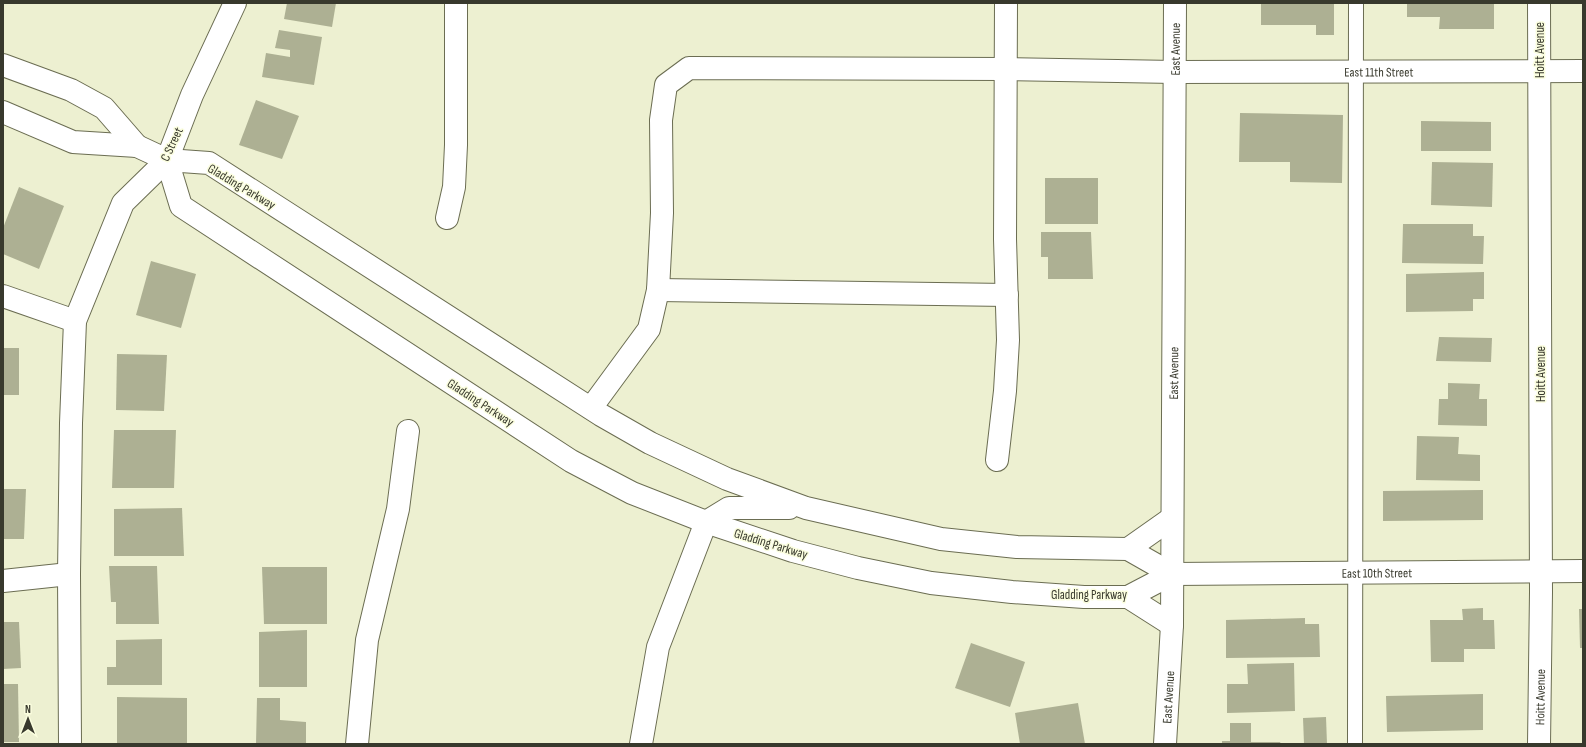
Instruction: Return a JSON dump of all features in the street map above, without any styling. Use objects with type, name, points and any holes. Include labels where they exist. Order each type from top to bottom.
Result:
[{"type":"street","name":"C Street","points":[[75,321],[123,203],[167,160],[192,95],[235,3]]},
{"type":"street","points":[[447,218],[454,188],[456,145],[456,3]]},
{"type":"street","points":[[997,460],[1006,391],[1008,340],[1006,239],[1006,3]]},
{"type":"street","name":"East Avenue","points":[[1165,744],[1172,625],[1175,3]]},
{"type":"street","name":"Hoitt Avenue","points":[[1539,3],[1539,744]]},
{"type":"street","points":[[3,65],[71,90],[104,108],[137,146]]},
{"type":"street","name":"East 11th Street","points":[[590,408],[648,329],[658,290],[662,213],[661,120],[666,85],[689,68],[1006,69],[1175,72],[1583,71]]},
{"type":"street","points":[[3,112],[73,142],[137,146],[167,160]]},
{"type":"street","name":"Gladding Parkway","points":[[167,160],[209,163],[590,408],[650,443],[727,479],[806,508],[941,539],[1017,547],[1128,549],[1172,574],[1128,597],[1084,597],[931,584],[858,568],[793,551],[706,522],[632,492],[571,461],[181,206],[167,160]]},
{"type":"street","points":[[658,290],[1007,295]]},
{"type":"street","points":[[3,296],[75,321],[71,423],[69,574],[70,744]]},
{"type":"street","points":[[357,744],[367,640],[398,509],[408,431]]},
{"type":"street","points":[[641,744],[658,647],[706,522],[729,508],[806,508]]},
{"type":"street","points":[[1128,549],[1172,518]]},
{"type":"street","name":"East 10th Street","points":[[1172,574],[1583,571]]},
{"type":"street","points":[[3,581],[69,574]]},
{"type":"street","points":[[1128,597],[1172,625]]},
{"type":"lane","points":[[1356,3],[1356,744]]},
{"type":"building","points":[[287,3],[336,3],[332,27],[284,19]]},
{"type":"building","points":[[1261,3],[1334,3],[1334,35],[1316,35],[1316,25],[1261,25]]},
{"type":"building","points":[[1407,3],[1494,3],[1494,29],[1439,29],[1440,17],[1407,17]]},
{"type":"building","points":[[279,30],[322,37],[314,85],[262,77],[266,53],[290,57],[290,50],[275,48]]},
{"type":"building","points":[[256,100],[299,116],[282,159],[239,145]]},
{"type":"building","points":[[1240,113],[1343,115],[1342,183],[1290,182],[1290,162],[1239,162]]},
{"type":"building","points":[[1421,121],[1491,122],[1491,151],[1421,151]]},
{"type":"building","points":[[1432,162],[1493,163],[1492,207],[1431,205]]},
{"type":"building","points":[[1045,178],[1098,178],[1098,224],[1045,224]]},
{"type":"building","points":[[19,187],[64,206],[39,269],[3,254],[3,228]]},
{"type":"building","points":[[1403,224],[1473,224],[1473,236],[1484,236],[1483,264],[1402,263]]},
{"type":"building","points":[[1041,232],[1091,232],[1093,279],[1048,279],[1048,257],[1041,257]]},
{"type":"building","points":[[151,261],[196,274],[181,328],[136,315]]},
{"type":"building","points":[[1484,272],[1484,299],[1473,299],[1473,311],[1406,312],[1406,274]]},
{"type":"building","points":[[1439,337],[1492,338],[1491,362],[1436,361]]},
{"type":"building","points":[[3,348],[19,348],[19,395],[3,395]]},
{"type":"building","points":[[117,354],[167,355],[164,411],[116,410]]},
{"type":"building","points":[[1448,383],[1480,384],[1479,399],[1487,399],[1487,426],[1438,425],[1439,399],[1448,399]]},
{"type":"building","points":[[114,430],[176,430],[174,488],[112,488]]},
{"type":"building","points":[[1417,436],[1459,437],[1458,454],[1480,455],[1480,481],[1416,480]]},
{"type":"building","points":[[3,489],[26,489],[24,539],[3,539]]},
{"type":"building","points":[[1483,490],[1483,520],[1383,521],[1383,491]]},
{"type":"building","points":[[182,508],[184,556],[114,556],[114,509]]},
{"type":"building","points":[[109,566],[157,566],[159,624],[116,624],[116,602],[111,602]]},
{"type":"building","points":[[262,567],[327,567],[327,624],[264,624]]},
{"type":"building","points":[[1483,608],[1483,620],[1494,620],[1495,649],[1464,649],[1464,662],[1431,662],[1430,620],[1463,620],[1462,609]]},
{"type":"building","points":[[1579,609],[1583,609],[1583,648],[1580,648]]},
{"type":"building","points":[[1305,618],[1305,624],[1319,624],[1320,657],[1226,658],[1226,620]]},
{"type":"building","points":[[3,622],[19,622],[21,668],[3,669]]},
{"type":"building","points":[[307,630],[307,687],[259,687],[259,632]]},
{"type":"building","points":[[162,639],[162,685],[107,685],[107,667],[116,667],[116,640]]},
{"type":"building","points":[[971,643],[1025,662],[1010,707],[955,688]]},
{"type":"building","points":[[1294,663],[1295,711],[1227,713],[1227,684],[1248,684],[1247,664]]},
{"type":"building","points":[[3,684],[18,684],[19,742],[3,742]]},
{"type":"building","points":[[1483,694],[1483,730],[1387,732],[1386,696]]},
{"type":"building","points":[[117,697],[187,698],[187,744],[117,744]]},
{"type":"building","points":[[257,698],[280,698],[280,720],[306,722],[306,744],[256,744]]},
{"type":"building","points":[[1078,703],[1085,744],[1020,744],[1015,713]]},
{"type":"building","points":[[1326,717],[1327,744],[1304,744],[1303,718]]},
{"type":"building","points":[[1230,723],[1251,723],[1251,742],[1280,742],[1281,744],[1222,744],[1222,741],[1230,741]]}]
